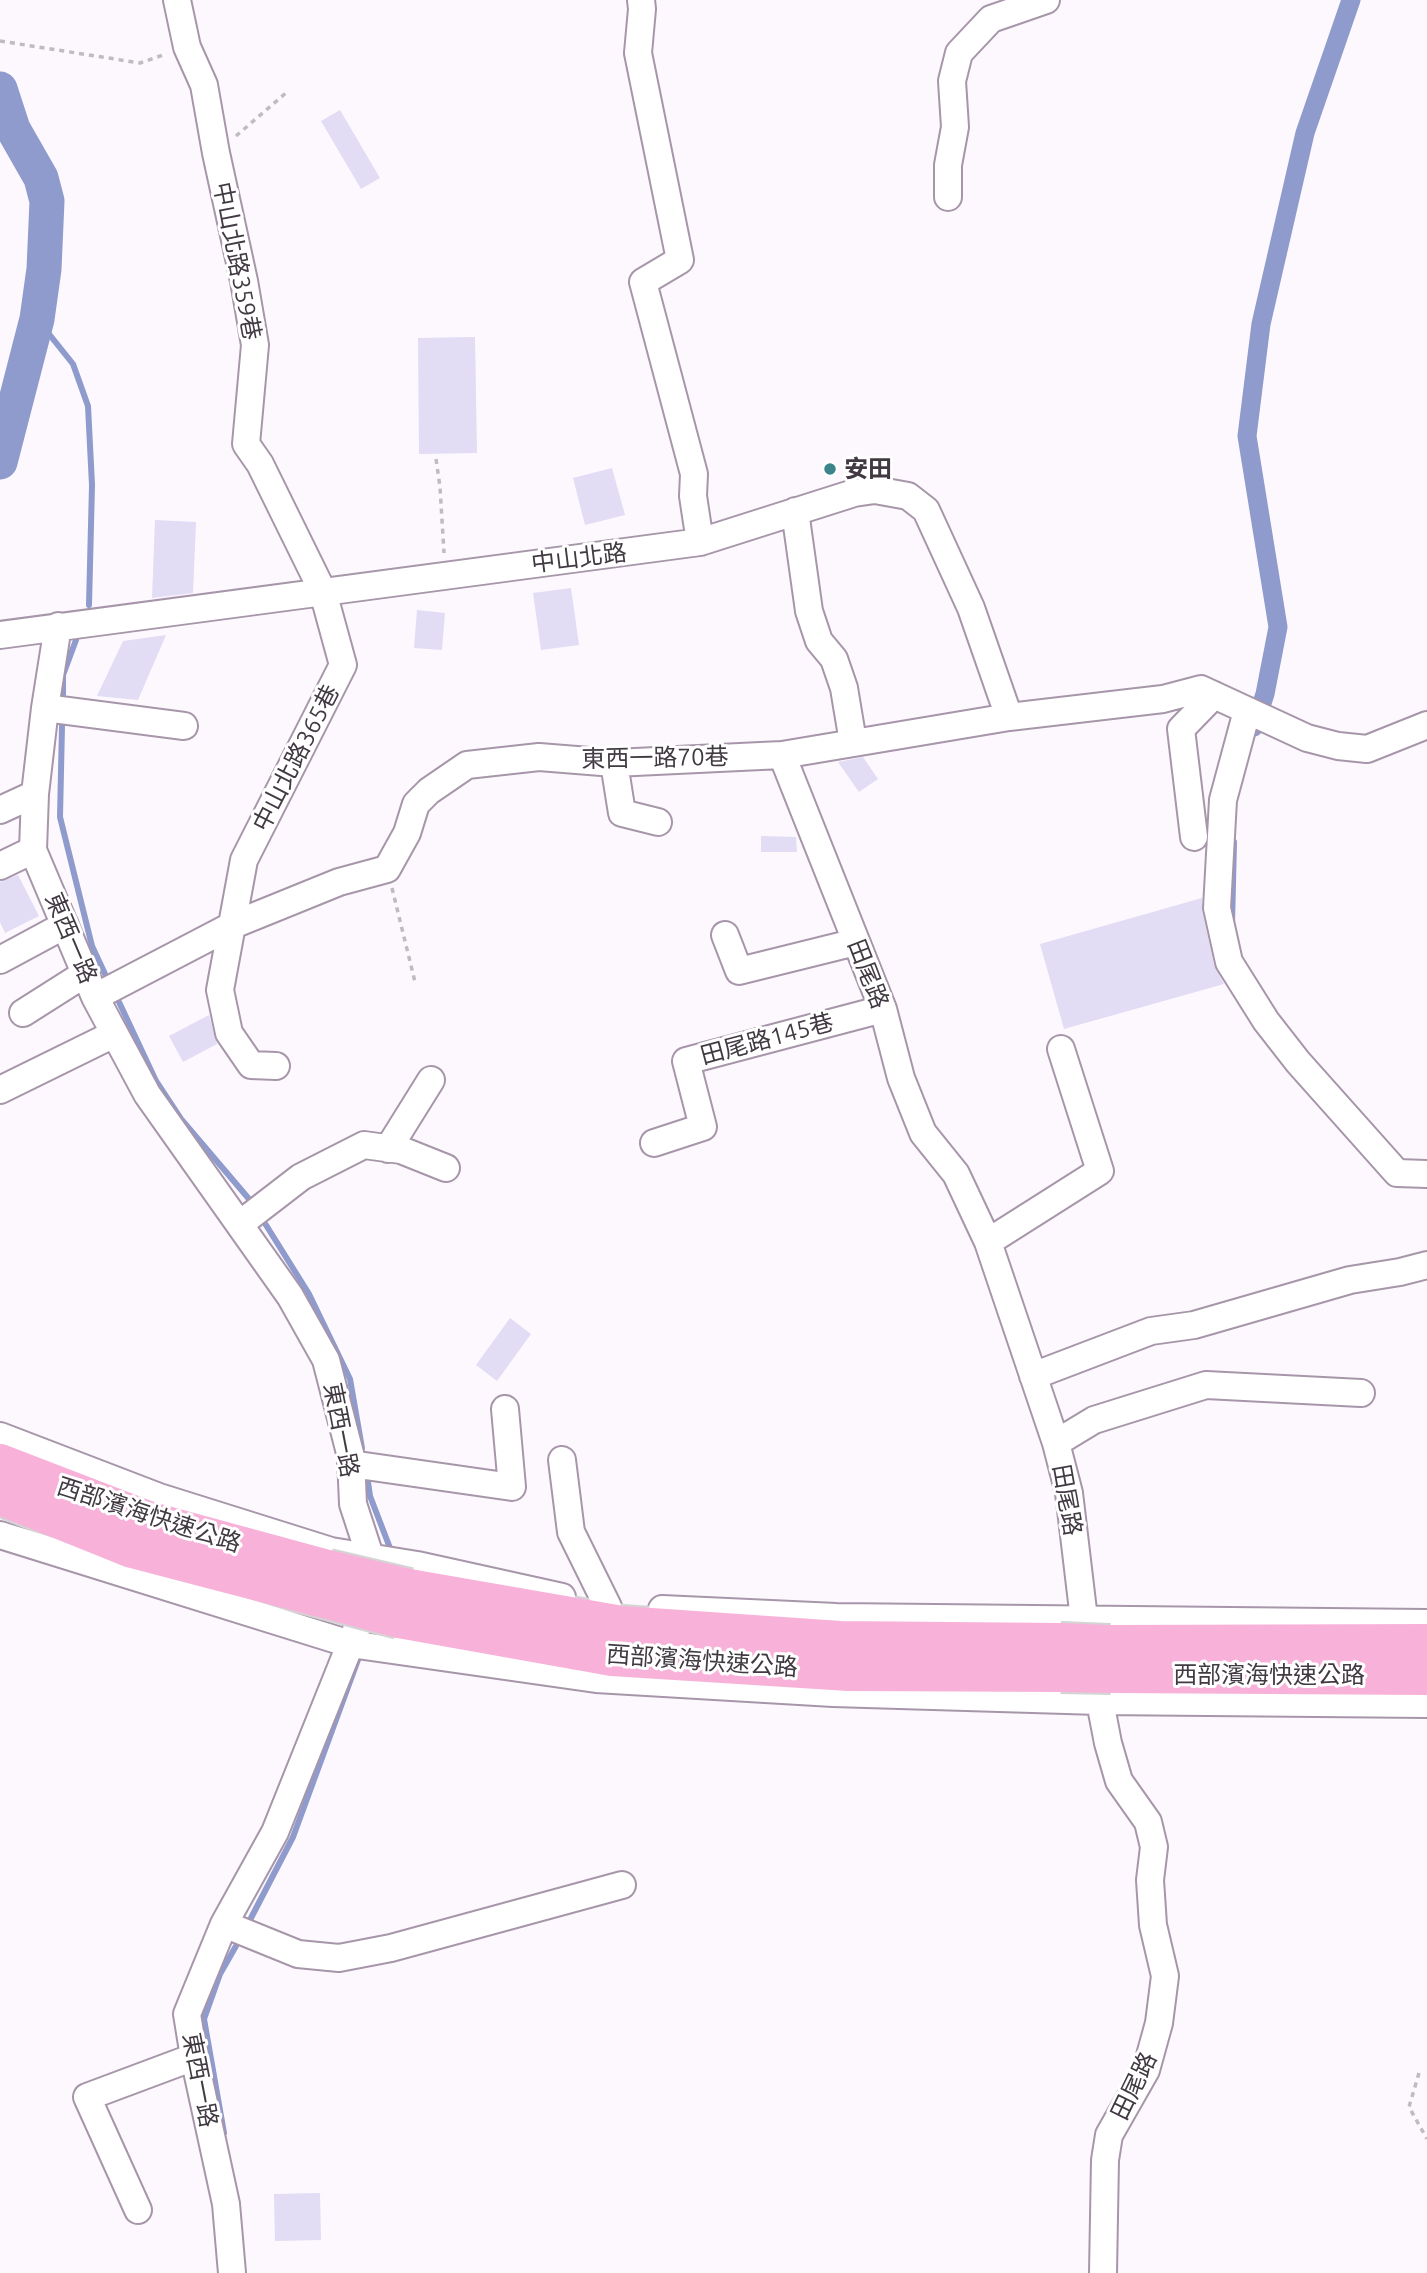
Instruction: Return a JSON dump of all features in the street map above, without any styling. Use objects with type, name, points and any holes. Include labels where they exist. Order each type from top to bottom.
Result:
[{"type":"highway","name":"西部濱海快速公路","points":[[0,1463],[326,1584]]},
{"type":"highway","name":"西部濱海快速公路","points":[[0,1496],[129,1548],[326,1584],[404,1604],[622,1625],[1088,1659],[1427,1676]]},
{"type":"highway","name":"西部濱海快速公路","points":[[1088,1659],[1427,1643]]},
{"type":"street","name":"中山北路359巷","points":[[177,0],[187,47],[204,85],[244,281],[254,345],[246,444],[260,464],[323,592]]},
{"type":"street","points":[[641,0],[638,53],[680,260],[643,282],[694,474],[693,496],[700,542]]},
{"type":"street","points":[[948,198],[948,165],[955,127],[952,81],[959,53],[985,9],[1046,0]]},
{"type":"street","name":"中山北路","points":[[0,635],[700,542],[854,493],[875,490],[908,496],[926,510],[971,608],[1009,717]]},
{"type":"street","points":[[795,511],[809,611],[819,641],[834,659],[845,688],[853,742]]},
{"type":"street","name":"中山北路365巷","points":[[276,1066],[251,1065],[229,1033],[220,990],[244,860],[343,665],[323,592]]},
{"type":"street","name":"東西一路","points":[[58,626],[35,794],[33,850],[91,985],[147,1094],[290,1296],[326,1360],[351,1464],[354,1504],[370,1556],[360,1620],[275,1832],[224,1924],[187,2014],[226,2204],[232,2273]]},
{"type":"street","name":"東西一路70巷","points":[[387,869],[407,833],[416,804],[429,791],[467,765],[539,757],[614,763],[782,755],[1009,717],[1163,699],[1201,689],[1307,738],[1338,746],[1367,749],[1427,725]]},
{"type":"street","points":[[1181,729],[1214,695]]},
{"type":"street","points":[[1163,699],[1181,729],[1194,837]]},
{"type":"street","points":[[45,708],[184,726]]},
{"type":"street","points":[[1247,711],[1223,800],[1217,908],[1229,962],[1266,1021],[1298,1062],[1396,1174],[1427,1174]]},
{"type":"street","name":"田尾路","points":[[782,755],[883,1009],[901,1078],[923,1133],[956,1174],[988,1242],[1056,1443],[1069,1493],[1088,1659],[1119,1781],[1148,1822],[1154,1847],[1150,1880],[1153,1925],[1166,1976],[1160,2023],[1146,2070],[1110,2135],[1105,2160],[1103,2273]]},
{"type":"street","points":[[614,763],[622,813],[658,822]]},
{"type":"street","points":[[0,810],[35,794]]},
{"type":"street","points":[[0,866],[33,850]]},
{"type":"street","points":[[23,1013],[339,882],[387,869]]},
{"type":"street","points":[[0,960],[65,925]]},
{"type":"street","points":[[725,935],[739,971],[856,942]]},
{"type":"street","name":"田尾路145巷","points":[[653,1143],[703,1126],[686,1060],[883,1009]]},
{"type":"street","points":[[0,1090],[114,1034]]},
{"type":"street","points":[[988,1242],[1100,1171],[1061,1049]]},
{"type":"street","points":[[388,1149],[431,1080]]},
{"type":"street","points":[[240,1224],[302,1177],[364,1145],[401,1150],[446,1168]]},
{"type":"street","points":[[1033,1376],[1151,1331],[1194,1325],[1350,1280],[1427,1265]]},
{"type":"street","points":[[1056,1443],[1094,1420],[1206,1385],[1361,1393]]},
{"type":"street","points":[[351,1464],[512,1486],[505,1409]]},
{"type":"street","points":[[0,1436],[159,1497],[331,1551],[370,1556],[608,1607],[836,1617],[1088,1659],[1427,1704]]},
{"type":"street","points":[[562,1460],[571,1532],[608,1607]]},
{"type":"street","points":[[0,1535],[350,1644],[596,1679],[833,1693],[1088,1659],[1427,1623]]},
{"type":"street","points":[[224,1924],[298,1954],[339,1958],[391,1948],[622,1885]]},
{"type":"street","points":[[138,2210],[87,2097],[194,2057]]},
{"type":"path","points":[[0,41],[140,63],[187,47]]},
{"type":"path","points":[[216,153],[287,92]]},
{"type":"path","points":[[436,458],[446,576]]},
{"type":"path","points":[[387,869],[415,982]]},
{"type":"path","points":[[1419,2073],[1409,2107],[1427,2139]]},
{"type":"building","points":[[340,110],[380,178],[361,189],[321,121]]},
{"type":"building","points":[[475,337],[477,453],[419,454],[418,338]]},
{"type":"building","points":[[612,468],[625,515],[585,525],[573,478]]},
{"type":"building","points":[[155,520],[196,522],[193,593],[152,598]]},
{"type":"building","points":[[571,588],[579,645],[541,650],[533,593]]},
{"type":"building","points":[[417,610],[445,613],[442,650],[414,648]]},
{"type":"building","points":[[166,635],[138,700],[97,696],[123,641]]},
{"type":"building","points":[[863,757],[878,779],[859,792],[838,762]]},
{"type":"building","points":[[761,836],[796,837],[797,852],[761,852]]},
{"type":"building","points":[[18,875],[39,916],[5,933],[0,922],[0,882]]},
{"type":"building","points":[[1202,898],[1202,911],[1214,965],[1224,984],[1064,1029],[1040,944]]},
{"type":"building","points":[[209,1015],[217,1044],[183,1062],[169,1036]]},
{"type":"building","points":[[510,1318],[531,1334],[497,1381],[476,1365]]},
{"type":"building","points":[[320,2193],[321,2240],[275,2241],[274,2194]]},
{"type":"waterway","points":[[1254,727],[1265,694],[1278,627],[1247,436],[1261,324],[1305,133],[1351,0]]},
{"type":"waterway","points":[[0,89],[13,129],[41,178],[47,201],[44,269],[37,319],[0,462]]},
{"type":"waterway","points":[[37,319],[73,364],[88,406],[92,485],[89,605]]},
{"type":"waterway","points":[[63,694],[63,675],[76,640]]},
{"type":"waterway","points":[[62,726],[60,817],[92,946],[105,974]]},
{"type":"waterway","points":[[1232,925],[1234,842]]},
{"type":"waterway","points":[[119,1002],[156,1081],[181,1119],[249,1199]]},
{"type":"waterway","points":[[266,1225],[309,1294],[350,1379],[362,1448]]},
{"type":"waterway","points":[[368,1482],[370,1496],[390,1548]]},
{"type":"waterway","points":[[251,1918],[293,1837],[359,1657]]},
{"type":"waterway","points":[[224,2133],[204,2019],[220,1974],[236,1946]]},
{"type":"place","name":"安田","points":[[830,469]]}]
